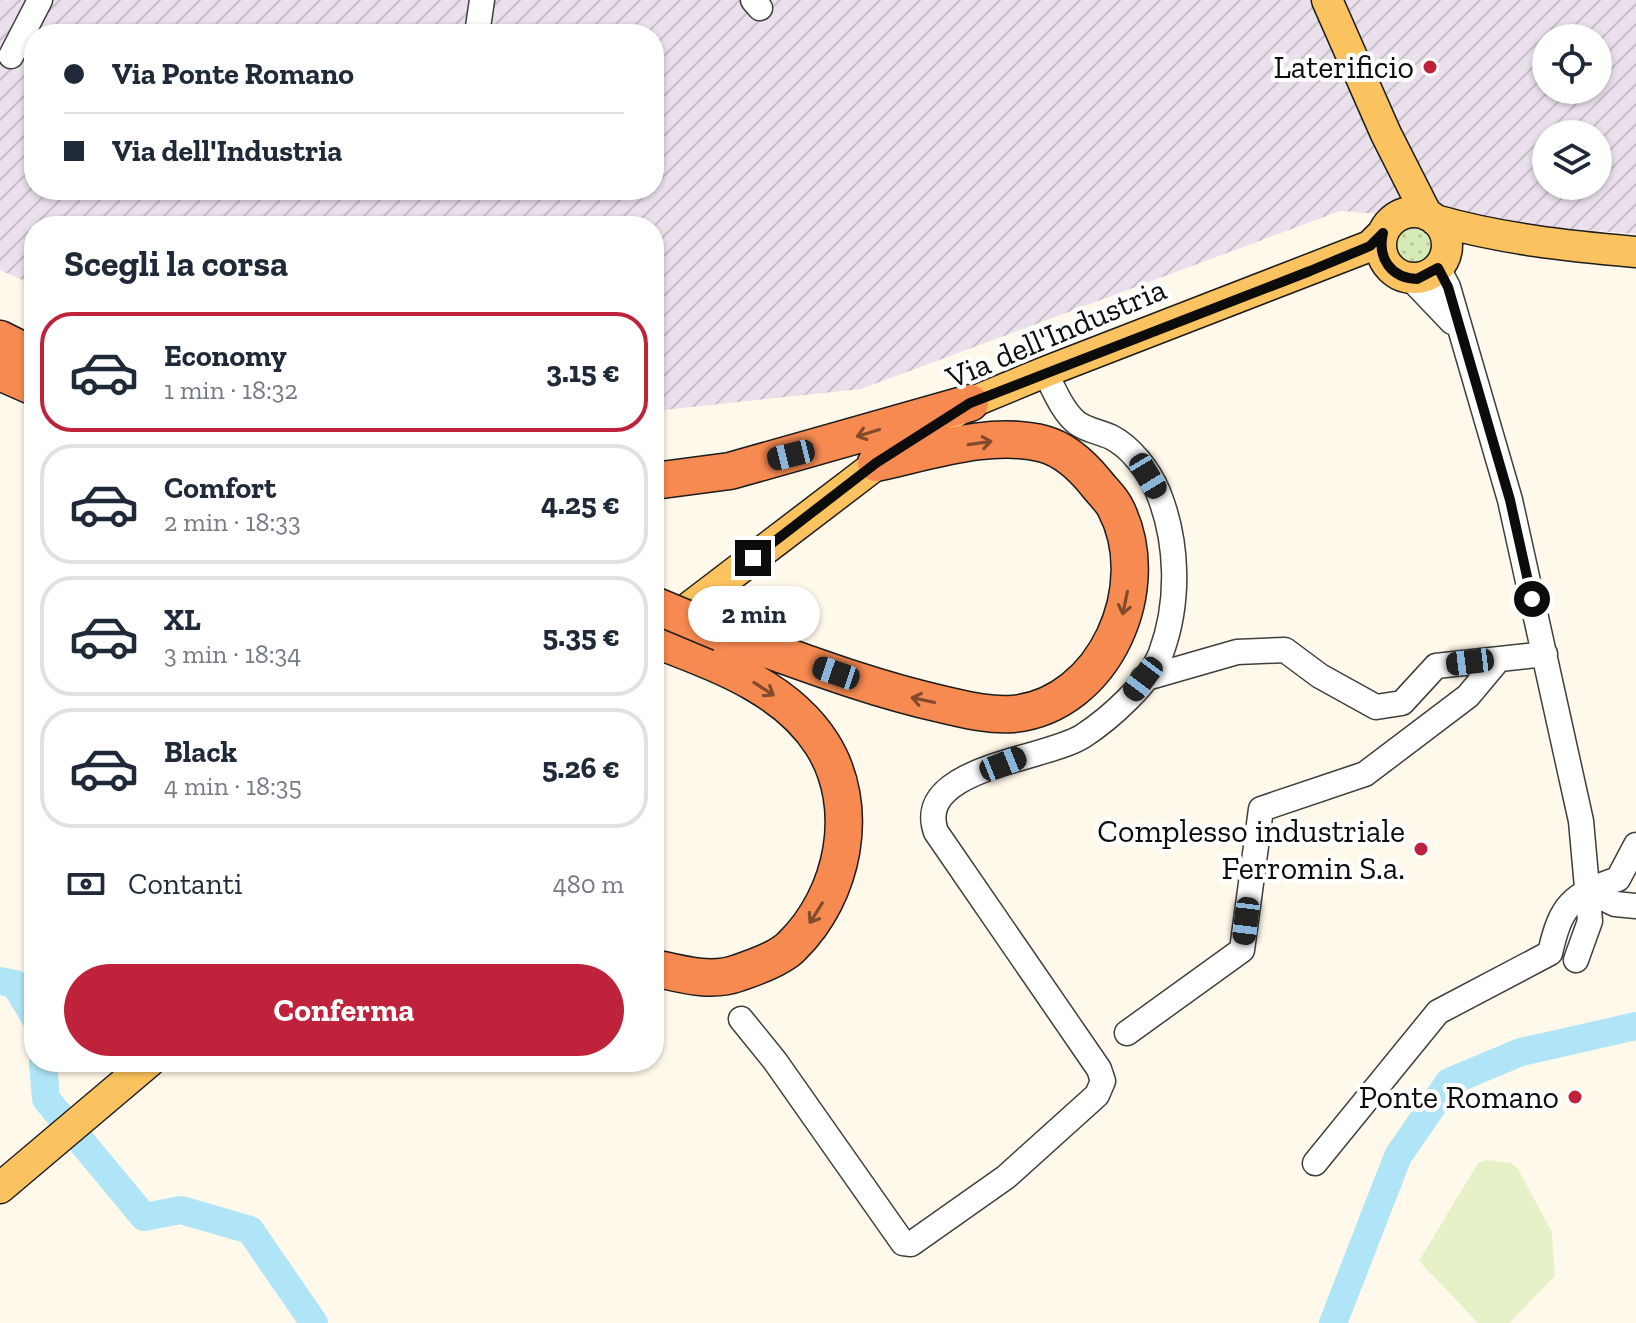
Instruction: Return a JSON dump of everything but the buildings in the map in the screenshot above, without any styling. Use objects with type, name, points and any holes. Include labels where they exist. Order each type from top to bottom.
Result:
[{"type":"highway","points":[[0,339],[24,351]]},
{"type":"highway","points":[[0,372],[24,383]]},
{"type":"highway","points":[[664,480],[730,471],[970,403]]},
{"type":"highway","points":[[664,638],[707,644],[973,711],[1013,714],[1055,702],[1088,677],[1118,637],[1128,592],[1127,548],[1115,508],[1081,464],[1045,444],[999,440],[876,463]]},
{"type":"highway","points":[[664,612],[795,713],[822,745],[845,803],[841,859],[820,909],[791,948],[736,974],[693,978],[664,971]]},
{"type":"main road","points":[[1327,0],[1386,134],[1447,241],[1442,263]]},
{"type":"main road","points":[[1386,134],[1397,184],[1386,228],[1383,257],[1401,275],[1425,277],[1442,263],[1538,244]]},
{"type":"main road","points":[[1386,228],[1411,212],[1494,236],[1538,244],[1636,252]]},
{"type":"main road","name":"Via dell'Industria","points":[[664,628],[876,463],[970,403],[1370,246],[1386,228]]},
{"type":"main road","name":"Via dell'Industria","points":[[1310,271],[1349,267],[1401,275]]},
{"type":"main road","points":[[0,1188],[137,1072]]},
{"type":"street","points":[[28,24],[40,0]]},
{"type":"street","points":[[478,24],[482,0]]},
{"type":"street","points":[[11,56],[24,31]]},
{"type":"street","points":[[1442,263],[1460,338],[1510,500],[1581,821],[1590,921],[1576,960]]},
{"type":"street","points":[[1401,275],[1450,318],[1460,338]]},
{"type":"street","points":[[741,1019],[775,1061],[903,1243],[911,1244],[1006,1177],[1097,1095],[1103,1081],[1099,1069],[936,832],[933,807],[942,792],[956,783],[1027,754],[1080,738],[1123,706],[1161,655],[1173,598],[1173,542],[1157,491],[1140,461],[1114,439],[1078,425],[1067,413],[1045,372]]},
{"type":"street","points":[[1143,679],[1237,652],[1285,650],[1320,676],[1376,707],[1402,703],[1436,666],[1545,654]]},
{"type":"street","points":[[1127,1033],[1242,950],[1261,809],[1365,774],[1468,696],[1499,659]]},
{"type":"street","points":[[1315,1163],[1438,1012],[1550,953],[1558,917],[1586,890],[1618,879],[1636,845]]},
{"type":"street","points":[[1586,890],[1615,904],[1636,906]]},
{"type":"shaded area","points":[[0,0],[1636,0],[1636,234],[1340,211],[861,389],[664,410],[664,216],[24,216],[24,281],[0,270]]},
{"type":"green space","points":[[1416,220],[1435,227],[1442,246],[1435,265],[1416,272],[1397,265],[1390,246],[1397,227]]},
{"type":"green space","points":[[1487,1160],[1511,1163],[1518,1169],[1552,1232],[1555,1276],[1509,1323],[1478,1323],[1419,1261],[1478,1163]]},
{"type":"waterway","points":[[0,981],[15,984],[24,999]]},
{"type":"waterway","points":[[1333,1323],[1398,1156],[1449,1082],[1521,1052],[1636,1026]]},
{"type":"waterway","points":[[44,1072],[46,1099],[144,1217],[181,1210],[250,1230],[314,1323]]},
{"type":"place","name":"Laterificio","points":[[1430,67]]},
{"type":"place","name":"Complesso industriale Ferromin S.a.","points":[[1421,849]]},
{"type":"place","name":"Ponte Romano","points":[[1575,1097]]},
{"type":"route","points":[[753,558],[876,463],[970,403],[1310,271],[1370,246],[1383,233],[1381,249],[1392,271],[1417,279],[1438,268],[1448,287],[1448,299],[1510,500],[1532,599]]}]
